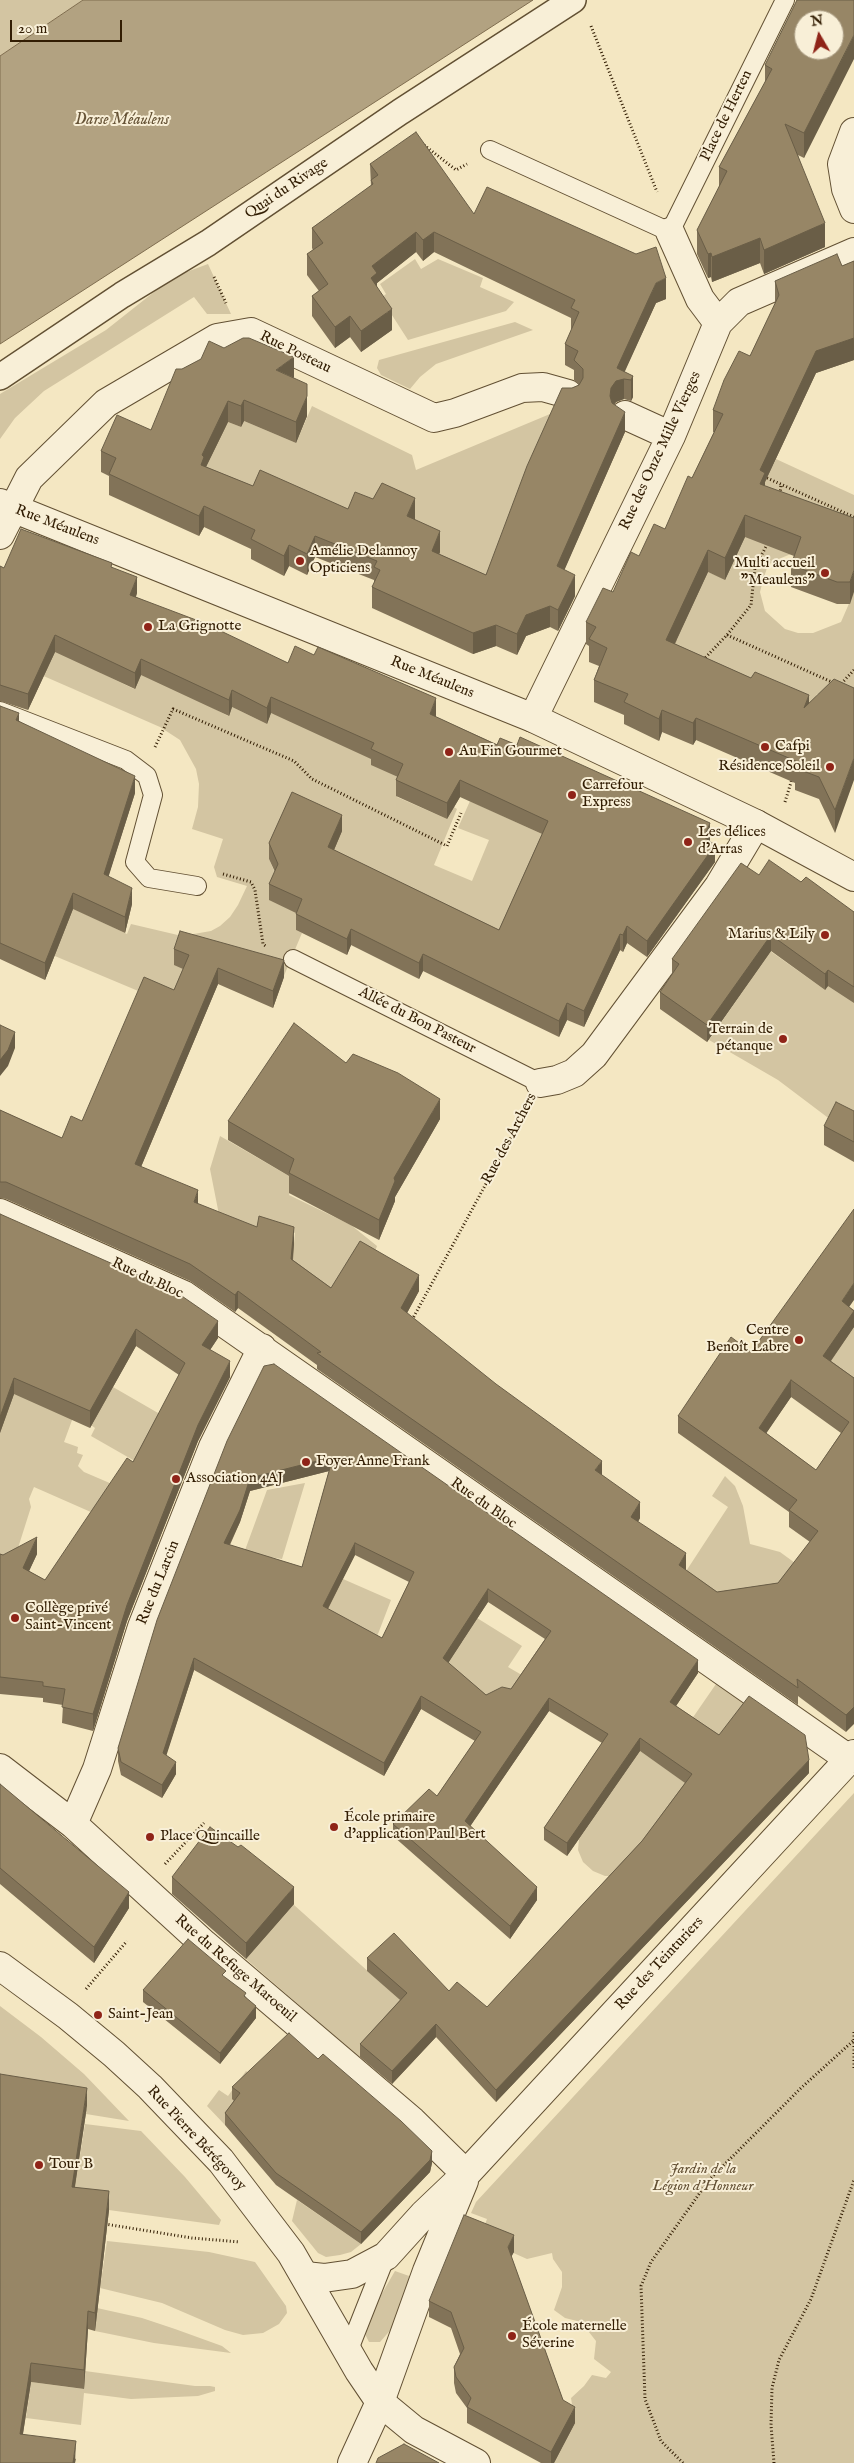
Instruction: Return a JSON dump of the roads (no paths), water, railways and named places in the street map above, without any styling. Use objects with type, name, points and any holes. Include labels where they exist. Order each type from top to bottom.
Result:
[{"type":"street","name":"Quai du Rivage","points":[[0,377],[122,295],[208,243],[400,112],[580,9]]},
{"type":"street","points":[[854,132],[842,164],[846,188],[854,209]]},
{"type":"street","points":[[670,232],[700,299],[718,323]]},
{"type":"street","name":"Rue des Onze Mille Vierges","points":[[533,718],[671,436],[718,323],[739,302],[854,252]]},
{"type":"street","name":"Rue Posteau","points":[[0,535],[6,506],[29,478],[106,404],[217,338],[251,332],[434,418],[455,413],[522,388],[543,386],[568,394]]},
{"type":"street","points":[[625,415],[671,436]]},
{"type":"street","name":"Rue Méaulens","points":[[6,506],[533,718],[766,829],[854,877]]},
{"type":"street","name":"Rue des Archers","points":[[540,1083],[557,1080],[574,1073],[594,1055],[718,886],[766,829]]},
{"type":"street","name":"Rue du Bloc","points":[[0,1213],[184,1296],[852,1756]]},
{"type":"street","name":"Rue du Larcin","points":[[73,1824],[97,1769],[142,1627],[213,1447],[262,1348]]},
{"type":"street","name":"Rue des Teinturiers","points":[[305,2276],[324,2278],[352,2274],[386,2256],[424,2214],[466,2174],[852,1756]]},
{"type":"street","name":"Rue du Refuge Maroeuil","points":[[0,1768],[73,1824],[204,1944],[412,2121],[466,2174]]},
{"type":"street","name":"Rue Pierre Bérégovoy","points":[[0,1966],[87,2031],[150,2087],[221,2161],[281,2239],[380,2402],[414,2430],[476,2463]]},
{"type":"street","points":[[352,2463],[380,2402],[424,2280],[466,2174]]},
{"type":"lane","name":"Place de Herten","points":[[670,232],[785,0]]},
{"type":"lane","points":[[490,150],[670,232]]},
{"type":"lane","points":[[0,711],[126,760],[147,776],[153,795],[135,862],[149,878],[197,886]]},
{"type":"lane","name":"Allée du Bon Pasteur","points":[[293,959],[540,1083]]},
{"type":"lane","points":[[348,2352],[386,2256]]},
{"type":"water","name":"Darse Méaulens","points":[[83,0],[533,0],[0,344],[0,56]]},
{"type":"place","name":"Amélie Delannoy Opticiens","points":[[300,561]]},
{"type":"place","name":"Multi accueil \"Meaulens\"","points":[[825,573]]},
{"type":"place","name":"La Grignotte","points":[[148,627]]},
{"type":"place","name":"Cafpi","points":[[765,747]]},
{"type":"place","name":"Au Fin Gourmet","points":[[449,752]]},
{"type":"place","name":"Résidence Soleil","points":[[830,767]]},
{"type":"place","name":"Carrefour Express","points":[[572,795]]},
{"type":"place","name":"Les délices d’Arras","points":[[688,842]]},
{"type":"place","name":"Marius & Lily","points":[[825,935]]},
{"type":"place","name":"Terrain de pétanque","points":[[783,1039]]},
{"type":"place","name":"Centre Benoît Labre","points":[[799,1340]]},
{"type":"place","name":"Foyer Anne Frank","points":[[306,1462]]},
{"type":"place","name":"Association 4AJ","points":[[176,1479]]},
{"type":"place","name":"Collège privé Saint-Vincent","points":[[15,1618]]},
{"type":"place","name":"École primaire d'application Paul Bert","points":[[334,1827]]},
{"type":"place","name":"Place Quincaille","points":[[150,1837]]},
{"type":"place","name":"Saint-Jean","points":[[98,2015]]},
{"type":"place","name":"Tour B","points":[[39,2165]]},
{"type":"place","name":"École maternelle Séverine","points":[[512,2336]]},
{"type":"park label","name":"Jardin de la Légion d'Honneur","points":[[703,2178]]}]
